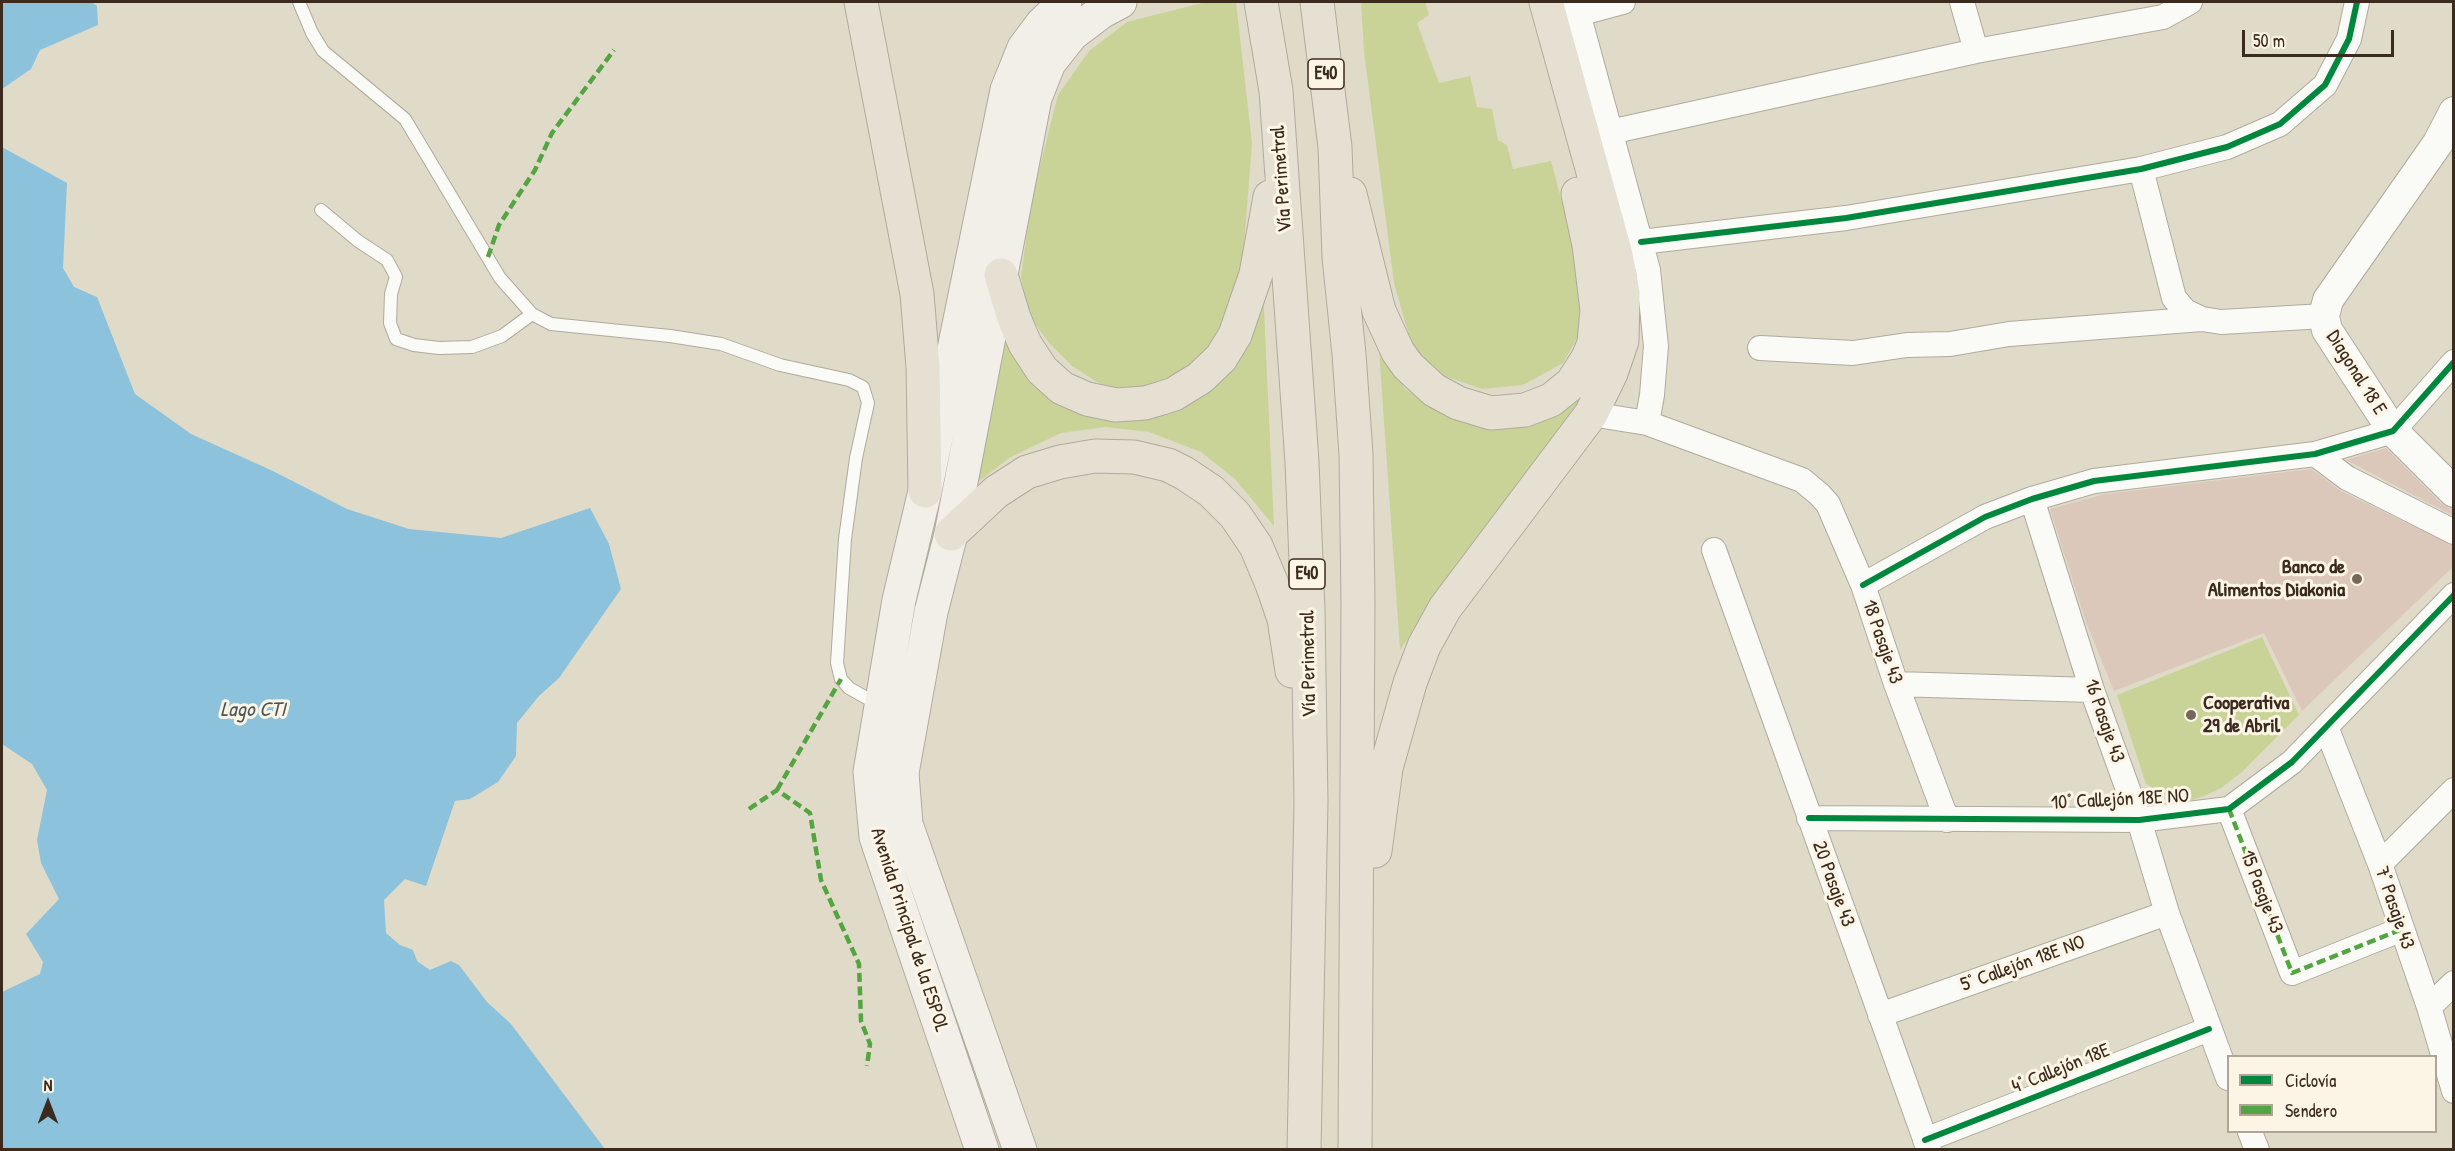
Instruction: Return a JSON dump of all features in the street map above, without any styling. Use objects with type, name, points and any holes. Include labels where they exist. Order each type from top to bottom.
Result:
[{"type":"highway","points":[[861,2],[917,294],[923,367],[925,491]]},
{"type":"highway","name":"Vía Perimetral","points":[[1261,2],[1276,91],[1302,462],[1308,610],[1311,802],[1304,1149]]},
{"type":"highway","name":"E40","points":[[1317,2],[1335,147],[1339,257],[1349,354],[1356,465],[1358,602],[1355,1149]]},
{"type":"highway","points":[[1335,147],[1353,202],[1379,311],[1392,342],[1408,366],[1446,398],[1473,409],[1491,413],[1526,410],[1561,393],[1581,370],[1594,343],[1596,289],[1585,221],[1533,16],[1526,2]]},
{"type":"highway","points":[[1356,1029],[1382,792],[1394,739],[1416,664],[1445,608],[1591,414],[1618,352],[1623,326],[1623,294],[1611,236],[1546,2]]},
{"type":"highway","points":[[1001,275],[1014,318],[1025,344],[1042,370],[1062,388],[1087,399],[1116,405],[1145,403],[1188,387],[1221,358],[1235,335],[1248,301],[1256,274],[1270,199],[1276,91]]},
{"type":"highway","points":[[951,534],[996,492],[1027,472],[1077,458],[1115,456],[1150,460],[1184,472],[1205,486],[1225,503],[1245,530],[1263,559],[1275,592],[1284,619],[1311,802]]},
{"type":"main road","name":"Avenida Principal de la ESPOL","points":[[982,1149],[876,837],[870,772],[899,600],[925,491],[1007,90],[1024,48],[1042,24],[1065,2]]},
{"type":"main road","name":"Avenida Principal de la ESPOL","points":[[1020,1149],[906,824],[902,773],[931,612],[939,573],[951,534],[1030,116],[1044,74],[1072,34],[1101,12],[1120,2]]},
{"type":"main road","points":[[907,567],[918,579],[929,579],[939,573]]},
{"type":"main road","points":[[881,706],[914,707]]},
{"type":"main road","points":[[970,1117],[1006,1106]]},
{"type":"street","points":[[1623,2],[1577,8],[1641,242],[1652,293],[1656,346],[1647,423]]},
{"type":"street","points":[[1962,2],[1976,51]]},
{"type":"street","points":[[1610,132],[1976,51],[2163,16],[2190,2]]},
{"type":"street","points":[[1641,242],[1846,218],[2141,169],[2227,147],[2280,124],[2325,85],[2349,39],[2357,2]]},
{"type":"street","points":[[1760,348],[1853,353],[1907,345],[1950,344],[2009,334],[2202,319],[2221,322],[2326,308],[2431,152],[2454,112]]},
{"type":"street","points":[[2141,169],[2174,298],[2185,311],[2202,319]]},
{"type":"street","name":"Diagonal 18 E","points":[[2326,308],[2327,330],[2393,431],[2454,492]]},
{"type":"street","points":[[1863,585],[1985,517],[2032,499],[2094,481],[2315,454],[2393,431],[2454,362]]},
{"type":"street","name":"18 Pasaje 43","points":[[1591,414],[1647,423],[1802,480],[1828,504],[1863,585],[1896,684],[1947,820]]},
{"type":"street","points":[[2315,454],[2348,478],[2454,532]]},
{"type":"street","name":"16 Pasaje 43","points":[[2032,499],[2092,690],[2139,820],[2167,913],[2227,1073]]},
{"type":"street","name":"20 Pasaje 43","points":[[1714,550],[1927,1145]]},
{"type":"street","name":"10° Callejón 18E NO","points":[[1809,818],[2139,820],[2229,809],[2292,762],[2454,595]]},
{"type":"street","points":[[1896,684],[2092,690]]},
{"type":"street","name":"7° Pasaje 43","points":[[2326,727],[2379,864],[2400,930],[2429,1007],[2454,1091]]},
{"type":"street","points":[[2379,864],[2454,790]]},
{"type":"street","name":"15 Pasaje 43","points":[[2229,809],[2292,972],[2400,930]]},
{"type":"street","name":"5° Callejón 18E NO","points":[[1880,1015],[2167,913]]},
{"type":"street","points":[[2429,1007],[2454,983]]},
{"type":"street","name":"4° Callejón 18E","points":[[1927,1145],[2209,1029]]},
{"type":"street","points":[[2251,1133],[2258,1149]]},
{"type":"lane","points":[[299,2],[312,33],[323,51],[405,119],[500,278],[532,314],[551,324],[670,336],[721,344],[780,365],[849,380],[863,387],[868,403],[856,458],[845,539],[837,663],[841,679],[849,688],[881,706]]},
{"type":"lane","points":[[321,210],[358,241],[387,260],[396,277],[391,294],[390,323],[396,339],[414,345],[439,348],[472,347],[502,336],[532,314]]},
{"type":"green space","points":[[1206,2],[1236,2],[1252,143],[1243,258],[1230,319],[1213,348],[1179,379],[1137,391],[1100,384],[1072,366],[1049,343],[1028,314],[1021,277],[1031,201],[1058,95],[1089,51],[1127,22]]},
{"type":"green space","points":[[1361,2],[1425,2],[1429,15],[1417,23],[1439,83],[1470,76],[1477,107],[1492,109],[1498,140],[1507,145],[1513,169],[1551,161],[1588,299],[1581,332],[1563,363],[1523,385],[1482,389],[1441,375],[1413,350],[1394,283],[1364,52]]},
{"type":"green space","points":[[1263,288],[1274,526],[1235,479],[1201,452],[1149,432],[1106,427],[1061,433],[1009,458],[974,485],[998,324],[1060,393],[1199,393]]},
{"type":"green space","points":[[1378,335],[1386,359],[1405,389],[1452,417],[1598,371],[1582,406],[1484,529],[1400,650]]},
{"type":"green space","points":[[2262,637],[2299,715],[2242,772],[2221,788],[2204,796],[2192,800],[2175,800],[2146,784],[2117,695]]},
{"type":"water","points":[[2,2],[92,2],[97,6],[98,25],[40,50],[31,69],[2,89]]},
{"type":"water","name":"Lago CTI","points":[[2,147],[67,183],[63,268],[74,287],[97,297],[135,394],[191,434],[273,471],[347,509],[409,529],[501,538],[590,508],[609,544],[621,589],[559,678],[539,696],[517,723],[516,756],[498,782],[470,799],[455,801],[426,886],[405,879],[384,900],[386,933],[400,945],[413,950],[417,961],[430,970],[451,961],[459,965],[487,1002],[511,1024],[605,1149],[2,1149],[2,992],[40,974],[43,962],[26,934],[59,899],[41,863],[37,840],[47,790],[32,764],[2,744]]},
{"type":"building","points":[[2386,448],[2442,504],[2452,509],[2454,516],[2346,460]]},
{"type":"building","points":[[2311,469],[2341,491],[2454,546],[2454,566],[2302,711],[2264,633],[2114,691],[2086,622],[2050,509],[2105,494]]},
{"type":"marked path","points":[[488,257],[499,225],[535,170],[552,133],[614,50]]},
{"type":"marked path","points":[[777,790],[841,679]]},
{"type":"marked path","points":[[749,809],[777,790],[810,813],[821,880],[859,964],[861,1021],[870,1044],[867,1066]]},
{"type":"marked path","points":[[2229,809],[2292,973],[2400,930]]},
{"type":"cycle path","points":[[1641,242],[1846,218],[2141,169],[2227,147],[2280,124],[2325,85],[2349,39],[2357,2]]},
{"type":"cycle path","points":[[1863,585],[1985,517],[2032,499],[2094,481],[2315,454],[2393,431],[2454,362]]},
{"type":"cycle path","points":[[1809,818],[2139,820],[2229,809],[2292,762],[2454,595]]},
{"type":"cycle path","points":[[1925,1140],[2209,1029]]},
{"type":"place","name":"Banco de Alimentos Diakonia","points":[[2357,579]]},
{"type":"place","name":"Cooperativa 29 de Abril","points":[[2191,715]]}]
